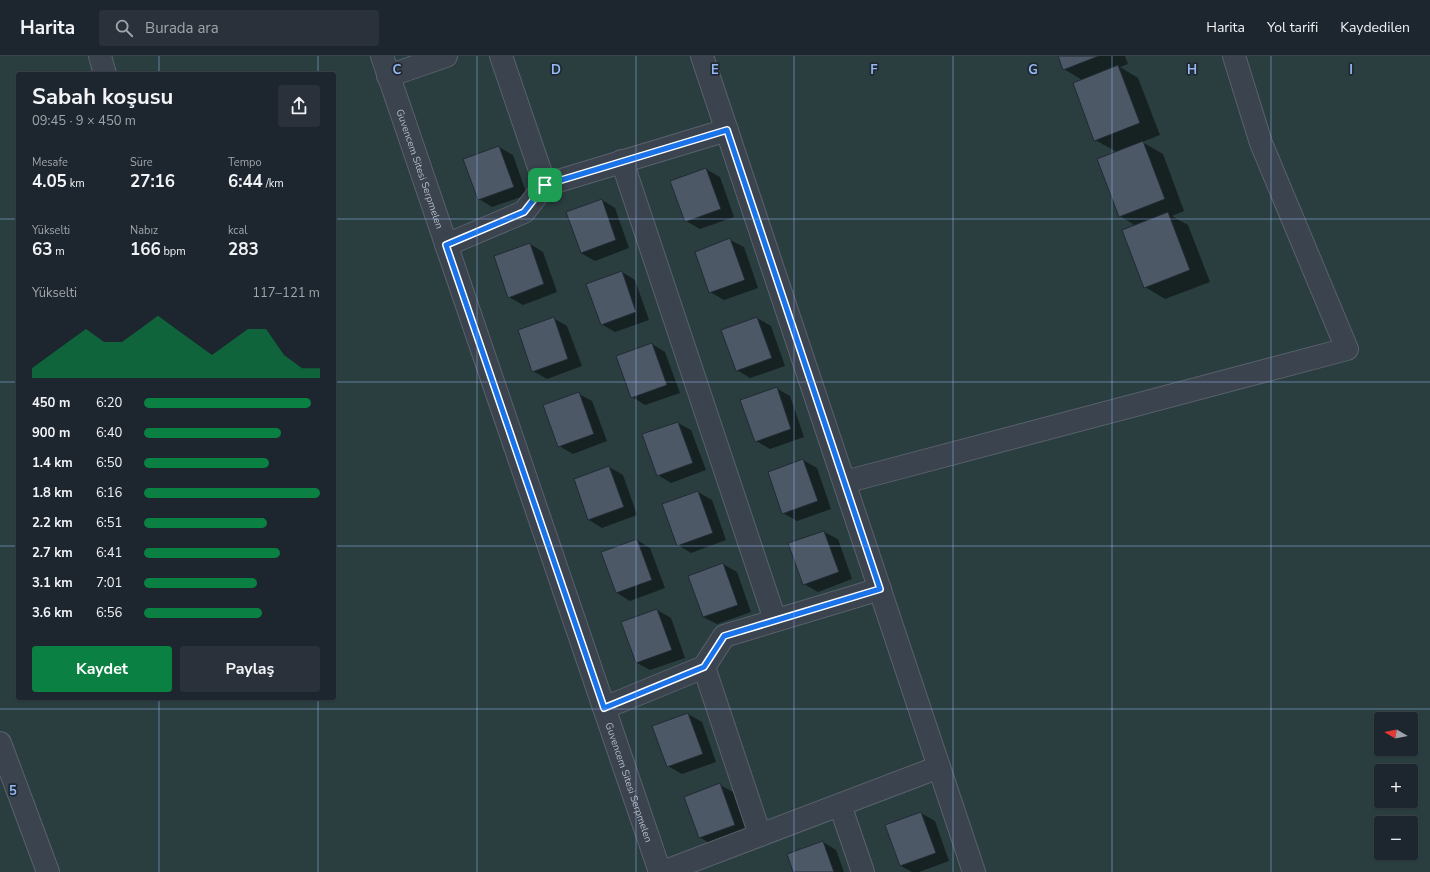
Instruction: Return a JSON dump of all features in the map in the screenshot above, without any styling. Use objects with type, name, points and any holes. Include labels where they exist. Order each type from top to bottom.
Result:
[{"type":"street","points":[[100,56],[104,72]]},
{"type":"street","points":[[385,66],[446,56]]},
{"type":"street","points":[[501,56],[545,185]]},
{"type":"street","points":[[702,56],[974,872]]},
{"type":"street","points":[[845,482],[1347,349],[1261,143],[1234,56]]},
{"type":"street","name":"Guvencem Sitesi Serpmelen","points":[[385,66],[604,708],[662,872]]},
{"type":"street","points":[[446,245],[524,212],[545,185],[727,130]]},
{"type":"street","points":[[622,162],[775,620]]},
{"type":"street","points":[[604,708],[704,667],[724,636],[880,589]]},
{"type":"street","points":[[704,667],[760,835]]},
{"type":"street","points":[[0,743],[48,872]]},
{"type":"street","points":[[662,872],[939,767]]},
{"type":"street","points":[[840,805],[863,872]]},
{"type":"green space","points":[[0,56],[1430,56],[1430,872],[0,872]]},
{"type":"building","points":[[1058,56],[1099,56],[1063,70]]},
{"type":"building","points":[[1118,65],[1140,123],[1094,141],[1073,83]]},
{"type":"building","points":[[1143,141],[1165,199],[1119,217],[1097,159]]},
{"type":"building","points":[[499,146],[514,187],[478,200],[463,159]]},
{"type":"building","points":[[706,168],[721,209],[685,222],[670,181]]},
{"type":"building","points":[[602,199],[616,240],[581,253],[566,212]]},
{"type":"building","points":[[1168,212],[1190,270],[1144,288],[1122,230]]},
{"type":"building","points":[[730,238],[745,280],[709,293],[695,252]]},
{"type":"building","points":[[530,243],[544,284],[508,298],[494,256]]},
{"type":"building","points":[[622,271],[636,312],[601,325],[586,284]]},
{"type":"building","points":[[554,317],[568,359],[532,372],[518,330]]},
{"type":"building","points":[[757,317],[772,358],[736,371],[721,330]]},
{"type":"building","points":[[652,343],[667,385],[631,398],[616,356]]},
{"type":"building","points":[[777,387],[791,429],[755,442],[740,400]]},
{"type":"building","points":[[579,392],[594,434],[558,447],[543,405]]},
{"type":"building","points":[[678,422],[693,463],[657,476],[642,434]]},
{"type":"building","points":[[803,459],[818,501],[782,514],[768,472]]},
{"type":"building","points":[[609,466],[624,507],[588,520],[574,479]]},
{"type":"building","points":[[698,491],[713,533],[677,546],[662,504]]},
{"type":"building","points":[[824,531],[839,572],[803,585],[788,543]]},
{"type":"building","points":[[637,539],[652,580],[616,593],[601,552]]},
{"type":"building","points":[[723,563],[738,605],[703,617],[688,576]]},
{"type":"building","points":[[657,609],[672,650],[636,663],[621,622]]},
{"type":"building","points":[[688,713],[703,754],[667,767],[652,726]]},
{"type":"building","points":[[720,783],[735,825],[699,838],[684,797]]},
{"type":"building","points":[[921,812],[936,853],[900,866],[885,825]]},
{"type":"building","points":[[823,841],[834,872],[793,872],[787,854]]},
{"type":"route","points":[[727,130],[880,589],[724,636],[704,667],[604,708],[446,245],[524,212],[545,185],[727,130]]}]
